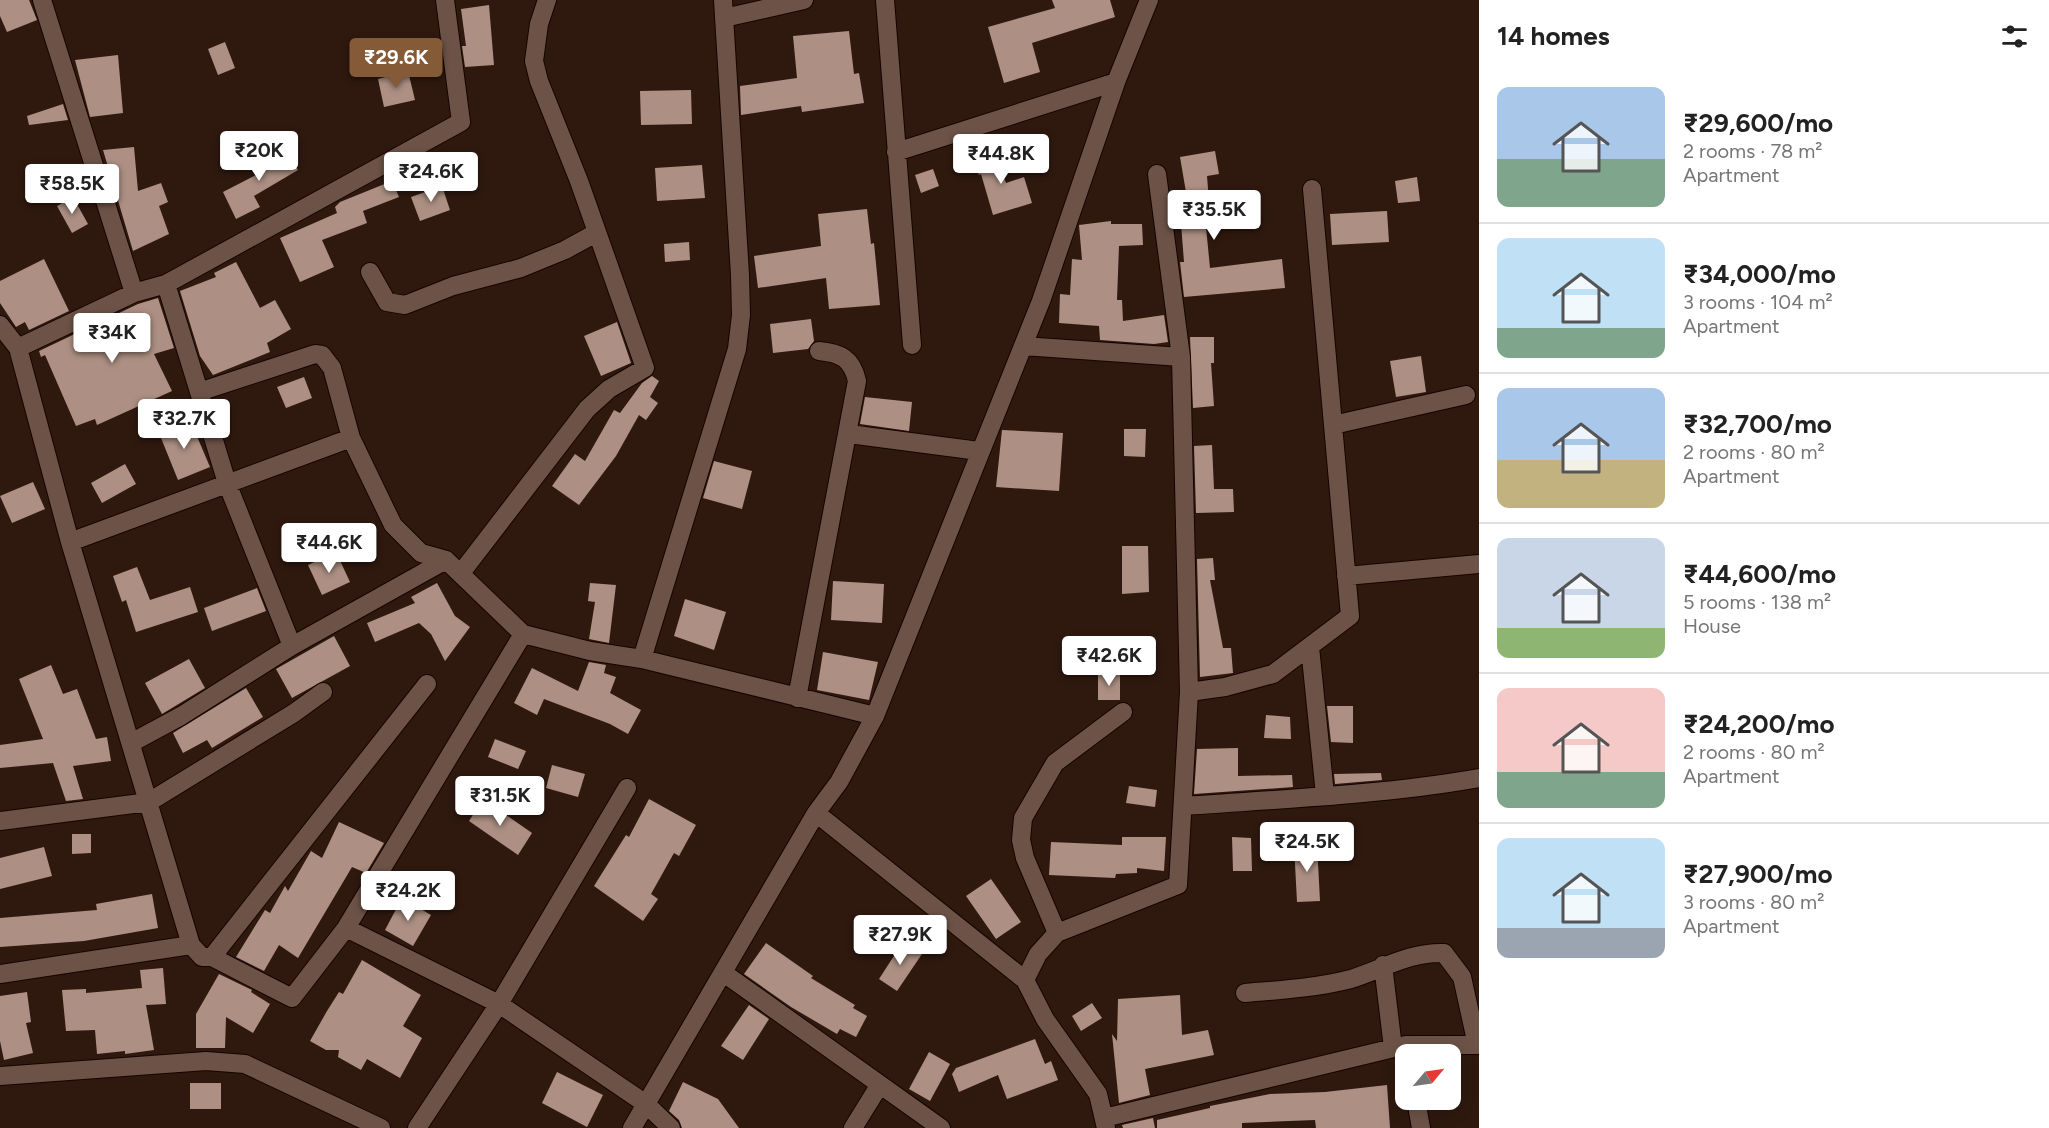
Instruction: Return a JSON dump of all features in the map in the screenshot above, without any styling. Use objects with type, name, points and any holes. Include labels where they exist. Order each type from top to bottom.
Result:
[{"type":"street","points":[[42,0],[134,293]]},
{"type":"street","points":[[18,348],[134,293],[166,284],[461,122],[445,0]]},
{"type":"street","points":[[461,573],[587,409],[609,389],[645,368],[534,62],[539,24],[547,0]]},
{"type":"street","points":[[642,659],[737,349],[741,315],[740,275],[724,9],[804,0]]},
{"type":"street","points":[[885,0],[912,345]]},
{"type":"street","points":[[632,1128],[725,974],[816,813],[839,782],[875,717],[979,451],[1023,346],[1116,82],[1149,0]]},
{"type":"street","points":[[896,152],[1116,82]]},
{"type":"street","points":[[1024,980],[1038,954],[1057,933],[1178,885],[1189,692],[1181,357],[1157,174]]},
{"type":"street","points":[[1189,692],[1225,687],[1273,674],[1350,616],[1312,189]]},
{"type":"street","points":[[370,272],[387,302],[405,305],[453,286],[537,261],[596,233]]},
{"type":"street","points":[[166,284],[226,483],[292,646]]},
{"type":"street","points":[[0,325],[18,348],[70,542],[191,945],[202,957],[212,957],[292,998],[346,928],[523,634]]},
{"type":"street","points":[[1023,346],[1181,357]]},
{"type":"street","points":[[797,698],[849,434],[857,381],[854,368],[846,358],[837,353],[819,351]]},
{"type":"street","points":[[199,392],[315,354],[322,355],[332,368],[351,438],[393,525],[421,553],[446,560],[523,634],[590,651],[642,659],[875,717]]},
{"type":"street","points":[[1332,425],[1466,395]]},
{"type":"street","points":[[849,434],[979,451]]},
{"type":"street","points":[[70,542],[351,438]]},
{"type":"street","points":[[131,743],[181,716],[292,646],[446,560]]},
{"type":"street","points":[[1346,576],[1479,564]]},
{"type":"street","points":[[1310,646],[1325,795]]},
{"type":"street","points":[[212,957],[427,684]]},
{"type":"street","points":[[0,821],[149,802],[294,713],[323,692]]},
{"type":"street","points":[[1057,933],[1025,858],[1021,840],[1023,818],[1055,763],[1123,712]]},
{"type":"street","points":[[1183,806],[1444,784],[1479,778]]},
{"type":"street","points":[[417,1128],[499,1004],[627,788]]},
{"type":"street","points":[[816,813],[1024,980],[1045,1019],[1098,1094],[1105,1123],[1395,1051]]},
{"type":"street","points":[[346,928],[499,1004],[646,1104],[671,1128]]},
{"type":"street","points":[[0,974],[191,945]]},
{"type":"street","points":[[1245,993],[1321,986],[1353,978],[1422,952],[1444,952],[1462,977],[1478,1045],[1461,1046]]},
{"type":"street","points":[[1383,965],[1401,1044]]},
{"type":"street","points":[[725,974],[940,1128]]},
{"type":"street","points":[[0,1076],[206,1061],[245,1064],[381,1128]]},
{"type":"street","points":[[853,1128],[879,1086]]},
{"type":"street","points":[[1418,1110],[1421,1128]]},
{"type":"building","points":[[0,0],[29,0],[37,20],[7,32],[0,16]]},
{"type":"building","points":[[1052,0],[1110,0],[1115,17],[1032,43],[1040,72],[1004,83],[988,27],[1055,8]]},
{"type":"building","points":[[489,5],[494,65],[465,67],[462,46],[466,46],[461,9]]},
{"type":"building","points":[[849,31],[854,74],[859,73],[864,103],[802,112],[801,106],[741,115],[740,86],[797,78],[793,36]]},
{"type":"building","points":[[225,42],[235,68],[218,75],[208,49]]},
{"type":"building","points":[[118,55],[123,113],[90,117],[75,60]]},
{"type":"building","points":[[408,71],[415,100],[384,107],[378,79]]},
{"type":"building","points":[[691,90],[692,124],[641,125],[640,91]]},
{"type":"building","points":[[63,104],[68,120],[29,125],[27,116]]},
{"type":"building","points":[[277,146],[285,160],[291,158],[298,170],[254,196],[260,207],[236,219],[223,192],[264,171],[256,159]]},
{"type":"building","points":[[134,147],[138,191],[161,183],[168,202],[159,206],[169,234],[133,251],[103,150]]},
{"type":"building","points":[[993,149],[1006,183],[1024,177],[1032,203],[993,215],[981,174],[979,175],[972,159]]},
{"type":"building","points":[[1215,151],[1219,174],[1207,176],[1211,227],[1206,227],[1210,268],[1282,259],[1285,288],[1184,297],[1180,262],[1184,262],[1179,198],[1187,198],[1180,157]]},
{"type":"building","points":[[702,165],[705,198],[657,201],[655,168]]},
{"type":"building","points":[[933,169],[939,186],[921,193],[915,175]]},
{"type":"building","points":[[1417,177],[1420,201],[1398,203],[1395,181]]},
{"type":"building","points":[[392,181],[399,197],[363,211],[367,223],[322,240],[334,267],[300,282],[280,238],[337,213],[335,207],[340,202]]},
{"type":"building","points":[[442,186],[450,210],[420,221],[411,197]]},
{"type":"building","points":[[73,197],[88,224],[72,233],[57,206]]},
{"type":"building","points":[[867,209],[871,244],[874,243],[880,305],[829,309],[826,278],[758,288],[754,256],[821,246],[818,214]]},
{"type":"building","points":[[1387,211],[1389,242],[1332,245],[1330,214]]},
{"type":"building","points":[[1111,221],[1111,224],[1142,224],[1143,245],[1119,246],[1117,300],[1122,300],[1123,321],[1164,315],[1168,342],[1154,344],[1100,340],[1099,326],[1059,323],[1060,294],[1070,295],[1072,259],[1082,260],[1079,225]]},
{"type":"building","points":[[689,242],[690,260],[665,262],[664,244]]},
{"type":"building","points":[[44,259],[69,311],[29,330],[25,322],[16,327],[0,303],[0,281]]},
{"type":"building","points":[[236,262],[260,308],[275,300],[291,329],[267,343],[270,352],[213,375],[200,356],[180,291],[216,277],[214,273]]},
{"type":"building","points":[[158,298],[174,348],[154,354],[172,391],[97,425],[95,419],[76,426],[45,355],[41,357],[39,351],[138,304]]},
{"type":"building","points":[[811,319],[814,341],[808,349],[773,353],[770,324]]},
{"type":"building","points":[[617,322],[631,363],[601,376],[584,336]]},
{"type":"building","points":[[1190,337],[1214,337],[1214,363],[1211,363],[1214,406],[1193,408]]},
{"type":"building","points":[[1421,356],[1426,392],[1396,397],[1390,361]]},
{"type":"building","points":[[652,376],[659,381],[650,397],[658,403],[646,420],[639,415],[616,456],[579,505],[552,486],[575,454],[585,461],[614,410],[620,413],[642,383]]},
{"type":"building","points":[[304,377],[312,398],[286,408],[277,387]]},
{"type":"building","points":[[865,397],[912,402],[909,431],[860,424]]},
{"type":"building","points":[[190,420],[210,467],[178,480],[159,433]]},
{"type":"building","points":[[1124,429],[1146,429],[1145,457],[1124,456]]},
{"type":"building","points":[[1002,430],[1063,433],[1059,491],[996,487]]},
{"type":"building","points":[[1212,445],[1214,489],[1233,489],[1234,512],[1196,513],[1194,446]]},
{"type":"building","points":[[714,461],[752,471],[742,509],[703,498]]},
{"type":"building","points":[[125,464],[136,484],[102,503],[91,483]]},
{"type":"building","points":[[33,482],[45,509],[12,523],[0,496]]},
{"type":"building","points":[[1122,546],[1148,546],[1149,592],[1122,594]]},
{"type":"building","points":[[336,552],[350,582],[322,595],[308,565]]},
{"type":"building","points":[[1213,558],[1215,580],[1210,580],[1223,648],[1231,648],[1233,673],[1200,677],[1197,559]]},
{"type":"building","points":[[137,567],[150,600],[190,587],[198,612],[136,632],[126,600],[122,602],[113,576]]},
{"type":"building","points":[[833,581],[884,584],[882,623],[831,620]]},
{"type":"building","points":[[437,583],[455,616],[470,627],[445,661],[431,634],[419,623],[375,642],[367,623],[415,603],[411,597]]},
{"type":"building","points":[[590,583],[616,585],[609,643],[589,639],[595,602],[588,601]]},
{"type":"building","points":[[257,588],[266,611],[212,631],[204,608]]},
{"type":"building","points":[[685,599],[726,612],[714,650],[674,636]]},
{"type":"building","points":[[334,636],[350,666],[292,698],[276,669]]},
{"type":"building","points":[[823,652],[878,662],[869,700],[817,690]]},
{"type":"building","points":[[189,659],[205,688],[162,714],[145,683]]},
{"type":"building","points":[[589,662],[606,665],[604,673],[616,677],[610,693],[641,710],[628,734],[610,724],[544,699],[537,715],[514,703],[532,668],[578,691]]},
{"type":"building","points":[[51,665],[63,694],[77,689],[96,739],[107,737],[111,761],[73,766],[83,799],[66,801],[53,763],[0,768],[0,745],[43,739],[19,679]]},
{"type":"building","points":[[1098,674],[1120,674],[1120,700],[1098,700]]},
{"type":"building","points":[[246,688],[263,717],[212,748],[207,740],[183,753],[173,733]]},
{"type":"building","points":[[1327,706],[1353,706],[1353,743],[1331,742]]},
{"type":"building","points":[[1266,715],[1290,717],[1291,739],[1264,738]]},
{"type":"building","points":[[495,739],[526,751],[518,769],[488,757]]},
{"type":"building","points":[[1238,748],[1238,776],[1292,775],[1293,787],[1194,794],[1197,749]]},
{"type":"building","points":[[552,765],[585,774],[578,797],[546,788]]},
{"type":"building","points":[[1381,773],[1382,780],[1335,784],[1334,774]]},
{"type":"building","points":[[1129,786],[1157,790],[1155,807],[1126,803]]},
{"type":"building","points":[[483,799],[532,833],[518,855],[469,821]]},
{"type":"building","points":[[649,799],[696,825],[679,856],[674,853],[651,894],[658,899],[643,921],[594,886],[626,835],[629,837]]},
{"type":"building","points":[[339,822],[384,843],[366,873],[352,867],[298,958],[279,945],[264,971],[236,957],[265,910],[270,913],[285,886],[288,891],[311,851],[322,858]]},
{"type":"building","points":[[1343,825],[1347,852],[1325,855],[1321,828]]},
{"type":"building","points":[[72,834],[91,834],[91,853],[72,854]]},
{"type":"building","points":[[1122,837],[1166,837],[1164,871],[1137,868],[1137,873],[1116,874],[1115,878],[1049,875],[1051,842],[1122,845]]},
{"type":"building","points":[[1232,837],[1251,838],[1252,871],[1233,871]]},
{"type":"building","points":[[1317,844],[1320,901],[1297,902],[1294,845]]},
{"type":"building","points":[[44,847],[52,876],[0,889],[0,858]]},
{"type":"building","points":[[991,879],[1021,922],[996,939],[966,896]]},
{"type":"building","points":[[152,894],[158,928],[84,941],[0,947],[0,918],[97,910],[96,904]]},
{"type":"building","points":[[402,898],[431,915],[413,946],[385,930]]},
{"type":"building","points":[[903,942],[922,954],[897,991],[879,979]]},
{"type":"building","points":[[766,943],[813,976],[811,978],[855,1005],[853,1008],[867,1016],[856,1037],[840,1029],[837,1034],[791,1007],[744,974]]},
{"type":"building","points":[[362,960],[421,995],[403,1026],[422,1038],[400,1078],[367,1059],[361,1070],[338,1057],[339,1050],[326,1050],[310,1041],[339,992],[343,994]]},
{"type":"building","points":[[163,968],[166,1004],[146,1005],[154,1050],[125,1054],[125,1051],[97,1054],[95,1030],[66,1031],[62,990],[86,989],[86,993],[142,988],[140,970]]},
{"type":"building","points":[[219,974],[252,990],[251,992],[270,1004],[253,1033],[226,1017],[225,1048],[196,1048],[196,1014]]},
{"type":"building","points":[[27,992],[31,1022],[26,1023],[33,1053],[4,1060],[0,1041],[0,996]]},
{"type":"building","points":[[1180,995],[1182,1035],[1208,1030],[1214,1055],[1145,1069],[1150,1095],[1119,1103],[1112,1034],[1117,1041],[1118,999]]},
{"type":"building","points":[[1092,1003],[1102,1018],[1081,1031],[1072,1016]]},
{"type":"building","points":[[749,1005],[769,1019],[743,1060],[721,1046]]},
{"type":"building","points":[[1035,1039],[1045,1064],[1051,1061],[1058,1080],[1007,1099],[998,1075],[959,1092],[952,1074],[956,1068]]},
{"type":"building","points":[[929,1052],[950,1064],[930,1101],[909,1089]]},
{"type":"building","points":[[557,1072],[603,1095],[587,1127],[542,1103]]},
{"type":"building","points":[[683,1082],[718,1099],[739,1128],[682,1128],[679,1120],[669,1111]]},
{"type":"building","points":[[190,1083],[221,1083],[221,1109],[190,1109]]},
{"type":"building","points":[[1387,1085],[1390,1128],[1316,1128],[1315,1120],[1242,1123],[1242,1128],[1157,1128],[1157,1120],[1270,1094],[1325,1092]]},
{"type":"building","points":[[1153,1118],[1155,1128],[1123,1128],[1122,1125]]}]
